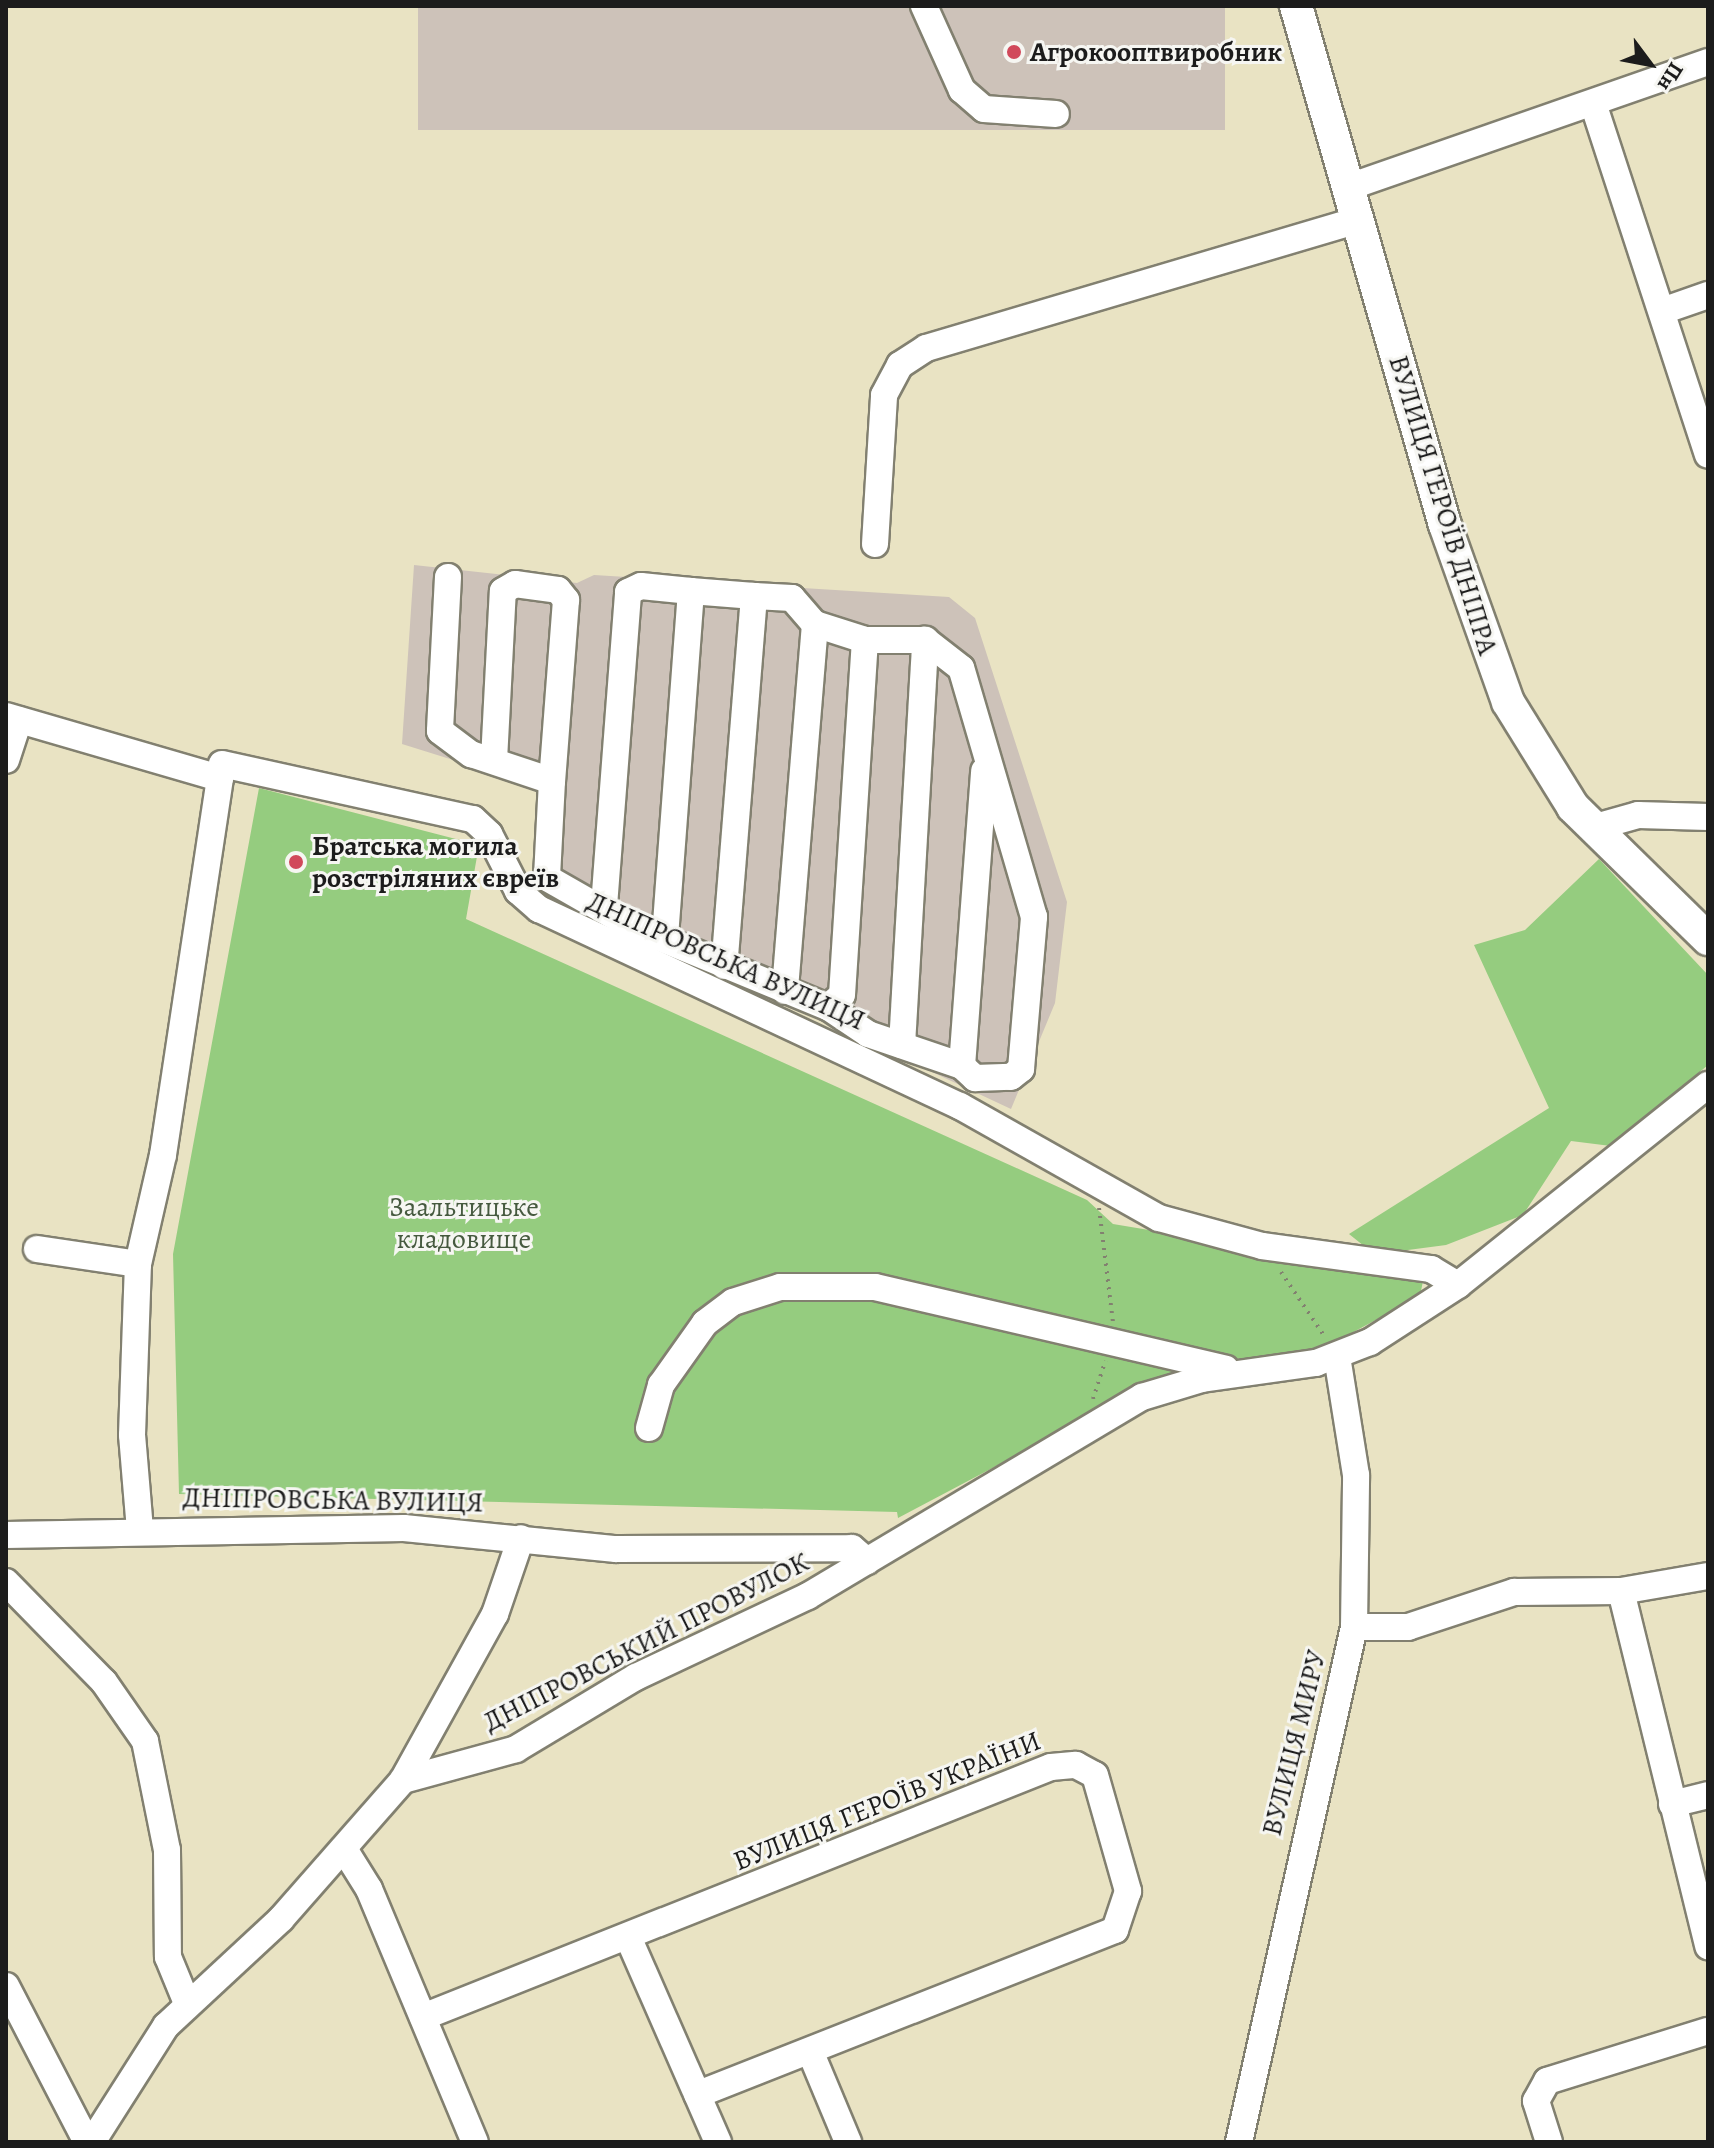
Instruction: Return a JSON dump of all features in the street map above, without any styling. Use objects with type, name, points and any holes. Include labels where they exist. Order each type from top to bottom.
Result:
[{"type":"main road","name":"ВУЛИЦЯ ГЕРОЇВ ДНІПРА","points":[[1296,6],[1477,629],[1522,732],[1592,828],[1708,939]]},
{"type":"street","points":[[924,6],[962,90],[984,109],[1056,114]]},
{"type":"street","points":[[1349,187],[1708,62]]},
{"type":"street","points":[[1593,103],[1665,310],[1708,455]]},
{"type":"street","points":[[875,544],[884,395],[900,365],[926,348],[1358,220]]},
{"type":"street","points":[[1665,310],[1708,295]]},
{"type":"street","points":[[448,577],[440,731],[494,760],[552,781]]},
{"type":"street","points":[[494,760],[503,591],[515,584],[558,590],[566,600],[547,878],[579,901],[604,906],[724,966],[828,1007],[902,1045],[962,1066],[975,1078],[1011,1077],[1021,1069],[1034,917],[961,668],[925,640],[865,640],[815,624],[792,598],[641,586],[628,592],[604,906]]},
{"type":"street","points":[[665,939],[691,591]]},
{"type":"street","points":[[724,966],[754,596]]},
{"type":"street","points":[[792,1030],[791,994],[815,624]]},
{"type":"street","points":[[828,1007],[842,995],[865,640]]},
{"type":"street","points":[[902,1045],[925,640]]},
{"type":"street","points":[[6,760],[13,718],[220,778],[161,1167],[138,1264],[132,1435],[140,1530]]},
{"type":"street","points":[[962,1066],[985,754]]},
{"type":"street","name":"ДНІПРОВСЬКА ВУЛИЦЯ","points":[[220,778],[222,764],[473,819],[489,834],[509,880],[539,909],[792,1030],[893,1073],[1172,1223],[1262,1246],[1431,1269],[1458,1285]]},
{"type":"street","points":[[1592,828],[1638,815],[1708,817]]},
{"type":"street","points":[[867,1561],[1142,1397],[1337,1356],[1458,1285],[1708,1085]]},
{"type":"street","points":[[37,1249],[138,1264]]},
{"type":"street","points":[[649,1428],[661,1385],[705,1323],[733,1302],[780,1287],[875,1287],[1245,1373]]},
{"type":"street","name":"ВУЛИЦЯ МИРУ","points":[[1239,2142],[1354,1627],[1356,1475],[1337,1356]]},
{"type":"street","name":"ДНІПРОВСЬКА ВУЛИЦЯ","points":[[6,1535],[140,1530],[404,1528],[651,1550],[847,1548],[867,1561]]},
{"type":"street","name":"ДНІПРОВСЬКИЙ ПРОВУЛОК","points":[[90,2142],[187,2003],[261,1939],[403,1780],[495,1614],[521,1538]]},
{"type":"street","name":"ДНІПРОВСЬКИЙ ПРОВУЛОК","points":[[403,1780],[516,1749],[636,1677],[867,1561]]},
{"type":"street","points":[[1354,1627],[1408,1627],[1514,1592],[1621,1591],[1708,1576]]},
{"type":"street","points":[[6,1582],[104,1682],[145,1741],[167,1850],[168,1957],[187,2003]]},
{"type":"street","points":[[1621,1591],[1708,1946]]},
{"type":"street","name":"ВУЛИЦЯ ГЕРОЇВ УКРАЇНИ","points":[[423,2017],[1051,1767],[1076,1765],[1095,1775],[1128,1891],[1115,1930],[697,2095]]},
{"type":"street","points":[[1672,1804],[1708,1795]]},
{"type":"street","points":[[344,1849],[369,1889],[475,2142]]},
{"type":"street","points":[[628,1937],[718,2142]]},
{"type":"street","points":[[6,1986],[90,2142]]},
{"type":"street","points":[[1549,2142],[1536,2101],[1547,2081],[1708,2031]]},
{"type":"street","points":[[810,2051],[848,2142]]},
{"type":"path","points":[[1079,1432],[1110,1344],[1115,1302],[1093,1178]]},
{"type":"path","points":[[1262,1246],[1337,1356]]},
{"type":"shaded area","points":[[418,6],[1225,6],[1225,130],[418,130]]},
{"type":"shaded area","points":[[414,565],[577,583],[594,575],[949,597],[975,618],[1067,902],[1055,1003],[1011,1109],[548,892],[540,797],[530,784],[402,744]]},
{"type":"green space","name":"Заальтицьке кладовище","points":[[259,788],[479,845],[466,919],[1087,1200],[1113,1224],[1424,1276],[1420,1296],[1324,1348],[1251,1361],[1217,1355],[1185,1366],[898,1518],[897,1512],[179,1494],[173,1254]]},
{"type":"green space","points":[[1599,859],[1708,975],[1708,1065],[1611,1146],[1571,1141],[1523,1215],[1446,1245],[1385,1253],[1364,1246],[1349,1234],[1549,1108],[1474,945],[1525,930]]},
{"type":"place","name":"Агрокооптвиробник","points":[[1014,52]]},
{"type":"place","name":"Братська могила розстріляних євреїв","points":[[296,862]]}]
